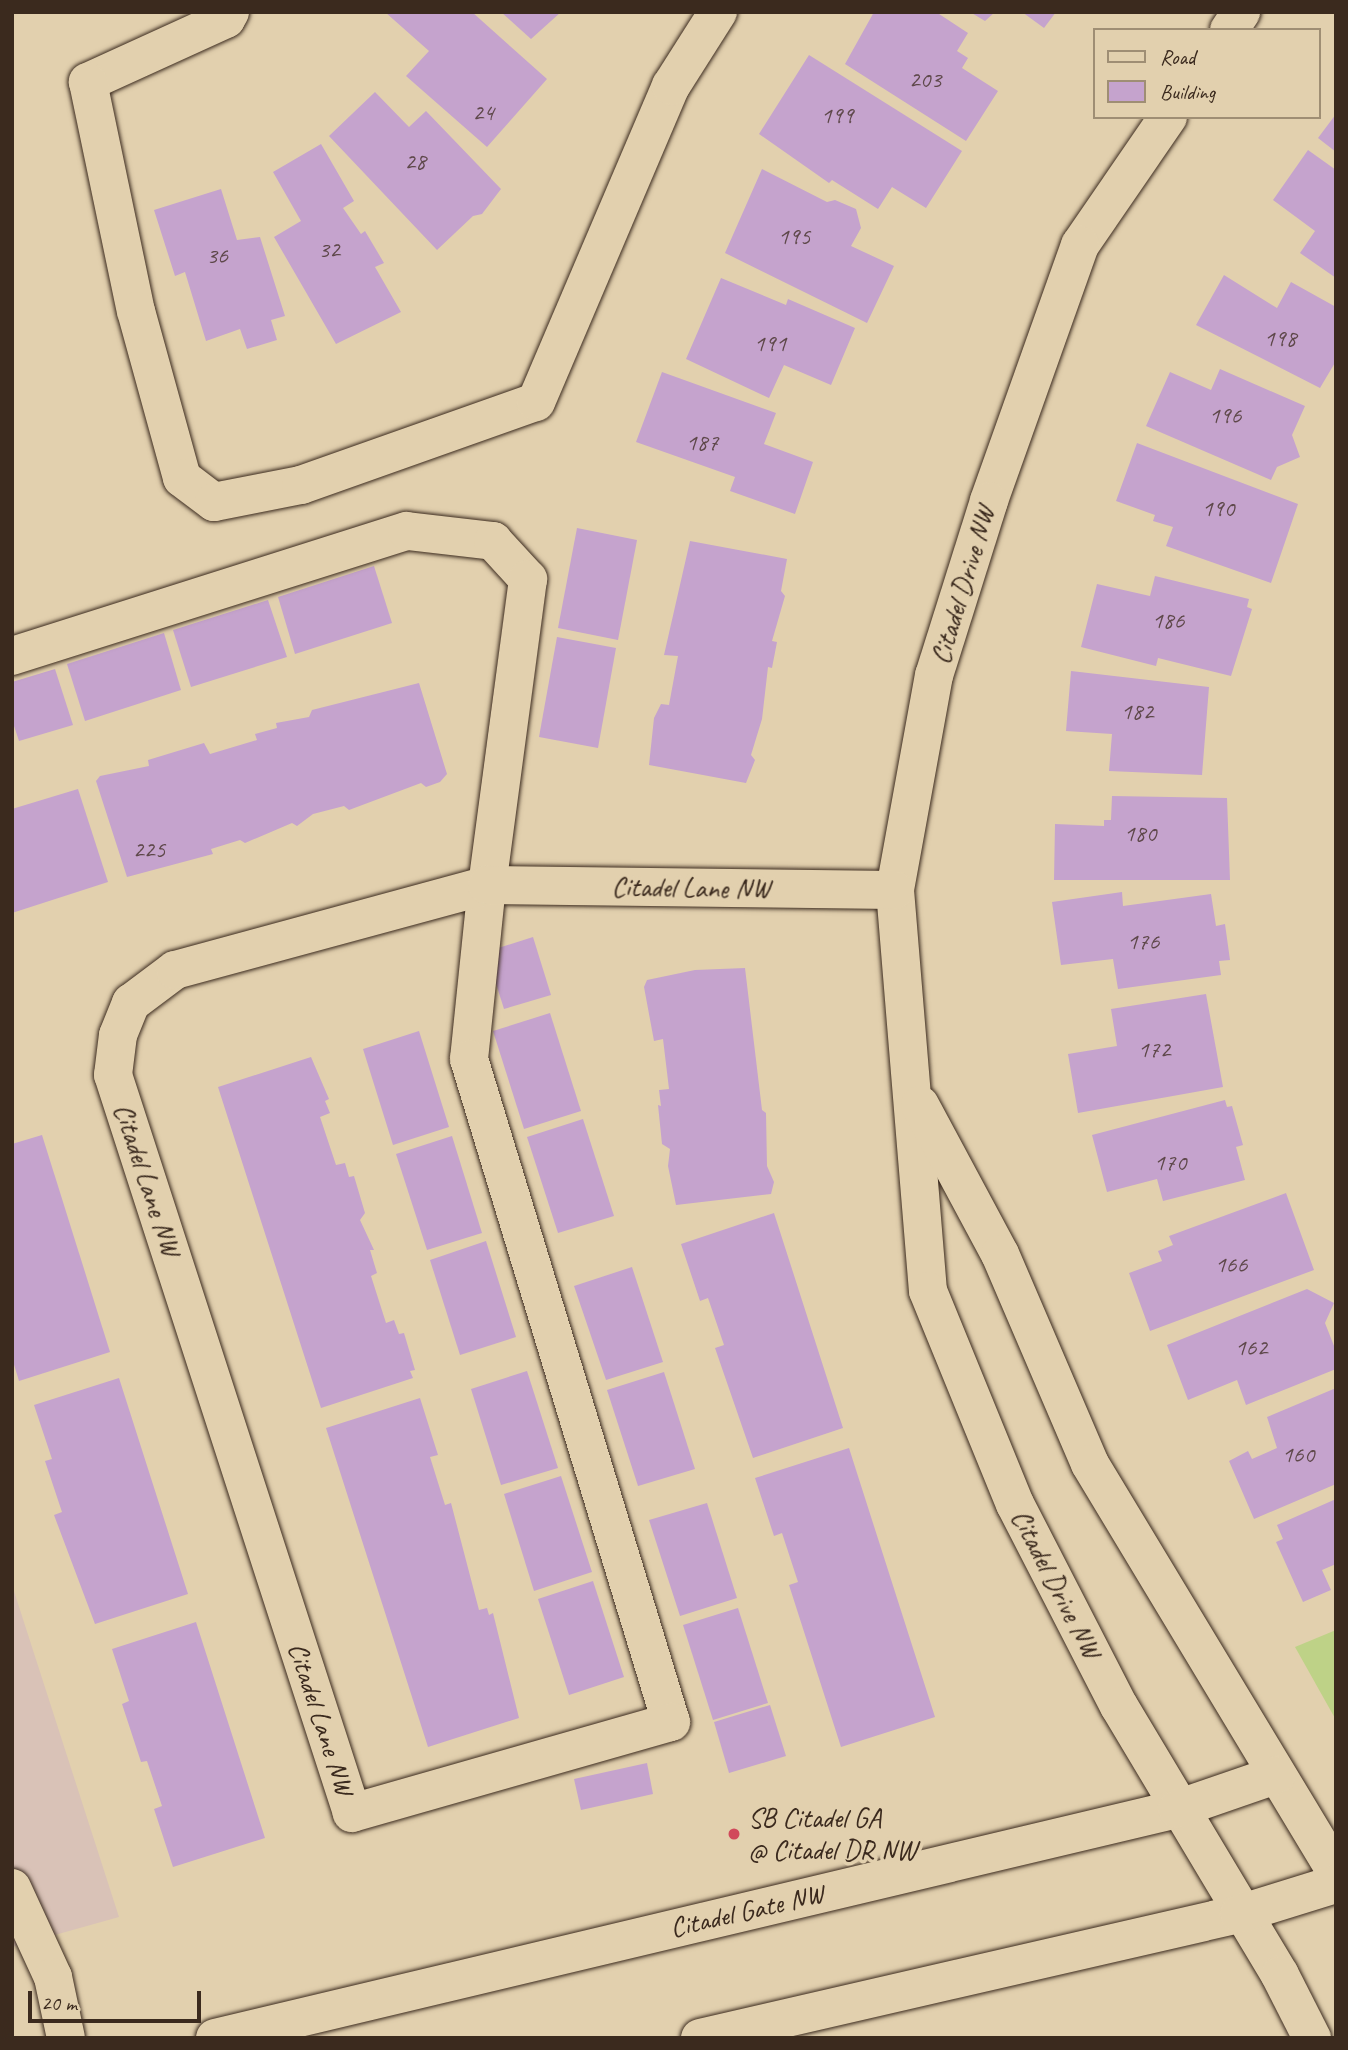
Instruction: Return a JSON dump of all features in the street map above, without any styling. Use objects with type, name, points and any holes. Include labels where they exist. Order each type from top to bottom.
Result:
[{"type":"street","points":[[230,12],[226,19],[88,82],[136,311],[183,478],[214,502],[301,485],[536,402],[671,86],[718,12]]},
{"type":"street","points":[[1230,28],[1241,12]]},
{"type":"street","name":"Citadel Drive NW","points":[[1167,119],[1080,244],[989,501],[934,675],[895,890],[928,1291],[1015,1504],[1177,1809],[1239,1914],[1280,1975],[1312,2038]]},
{"type":"street","points":[[12,656],[407,531],[493,541],[528,579],[486,885]]},
{"type":"street","name":"Citadel Lane NW","points":[[486,885],[469,1059],[671,1722],[352,1813],[113,1075],[118,1035],[131,1003],[174,970],[486,885],[895,890]]},
{"type":"street","name":"Citadel Drive NW","points":[[912,1090],[1000,1254],[1090,1464],[1336,1872]]},
{"type":"street","name":"Citadel Gate NW","points":[[215,2038],[1177,1809],[1276,1775]]},
{"type":"street","points":[[700,2038],[1239,1914],[1336,1884]]},
{"type":"street","points":[[12,1888],[53,1977],[66,2038]]},
{"type":"shaded area","points":[[12,1585],[119,1917],[12,1947]]},
{"type":"green space","points":[[1336,1630],[1336,1720],[1295,1647]]},
{"type":"building","points":[[385,12],[472,12],[547,79],[487,147],[406,76],[429,51]]},
{"type":"building","points":[[501,12],[561,12],[531,39]]},
{"type":"building","points":[[874,12],[936,12],[968,33],[957,51],[968,58],[962,68],[998,91],[966,141],[845,64]]},
{"type":"building","points":[[970,12],[995,12],[985,21]]},
{"type":"building","points":[[1022,12],[1056,12],[1044,28]]},
{"type":"building","points":[[809,55],[962,151],[926,208],[892,187],[878,209],[832,180],[829,183],[759,134]]},
{"type":"building","points":[[375,92],[409,127],[426,111],[501,189],[482,214],[473,216],[437,250],[329,136]]},
{"type":"building","points":[[1336,114],[1336,152],[1318,138]]},
{"type":"building","points":[[321,144],[354,201],[343,208],[361,234],[365,231],[384,263],[375,267],[401,312],[336,344],[274,237],[301,221],[273,172]]},
{"type":"building","points":[[1308,150],[1336,170],[1336,278],[1300,253],[1315,231],[1273,200]]},
{"type":"building","points":[[762,169],[827,202],[835,200],[856,209],[861,228],[851,246],[894,266],[867,323],[725,253]]},
{"type":"building","points":[[221,189],[237,240],[260,237],[285,316],[271,320],[277,340],[247,349],[240,329],[206,341],[185,272],[175,276],[154,210]]},
{"type":"building","points":[[1224,275],[1277,308],[1291,282],[1336,307],[1336,361],[1320,388],[1196,325]]},
{"type":"building","points":[[721,278],[786,305],[788,299],[855,328],[831,385],[784,365],[769,398],[686,359]]},
{"type":"building","points":[[1220,369],[1305,406],[1292,435],[1300,457],[1277,467],[1271,480],[1146,426],[1170,372],[1211,390]]},
{"type":"building","points":[[662,372],[776,413],[764,444],[813,462],[795,514],[730,491],[735,477],[636,442]]},
{"type":"building","points":[[1137,443],[1298,504],[1271,583],[1166,546],[1173,527],[1153,521],[1155,515],[1116,501]]},
{"type":"building","points":[[577,528],[637,540],[618,640],[558,628]]},
{"type":"building","points":[[690,541],[787,559],[781,591],[785,596],[772,641],[777,642],[772,668],[768,667],[762,719],[751,755],[755,760],[746,783],[649,765],[654,718],[661,704],[669,705],[678,656],[664,655]]},
{"type":"building","points":[[374,566],[392,623],[295,654],[278,597]]},
{"type":"building","points":[[1155,576],[1249,599],[1247,607],[1252,609],[1231,676],[1158,658],[1156,666],[1081,647],[1097,584],[1150,596]]},
{"type":"building","points":[[268,600],[287,657],[191,687],[173,630]]},
{"type":"building","points":[[164,633],[181,690],[85,721],[67,664]]},
{"type":"building","points":[[557,637],[616,648],[598,748],[539,737]]},
{"type":"building","points":[[55,669],[73,725],[19,741],[12,720],[12,682]]},
{"type":"building","points":[[1071,671],[1209,687],[1202,775],[1109,771],[1112,734],[1066,731]]},
{"type":"building","points":[[419,683],[447,774],[440,782],[426,787],[421,783],[349,810],[344,806],[313,814],[297,826],[292,823],[245,843],[240,840],[211,849],[213,854],[127,877],[96,781],[100,776],[149,766],[148,760],[204,743],[210,754],[257,740],[255,734],[277,728],[276,723],[309,717],[312,710]]},
{"type":"building","points":[[78,789],[108,882],[12,913],[12,809]]},
{"type":"building","points":[[1112,796],[1227,798],[1230,880],[1054,880],[1055,824],[1104,826],[1104,820],[1111,820]]},
{"type":"building","points":[[1122,892],[1123,906],[1211,894],[1216,926],[1225,924],[1230,960],[1219,961],[1221,975],[1118,989],[1113,959],[1061,965],[1052,902]]},
{"type":"building","points":[[533,937],[551,995],[504,1009],[486,952]]},
{"type":"building","points":[[745,968],[762,1110],[766,1113],[767,1166],[774,1182],[771,1194],[676,1205],[668,1166],[670,1149],[662,1144],[658,1105],[661,1106],[659,1090],[669,1089],[663,1039],[654,1041],[644,987],[647,980],[695,970]]},
{"type":"building","points":[[1206,994],[1223,1087],[1078,1113],[1068,1054],[1117,1046],[1111,1009]]},
{"type":"building","points":[[550,1013],[581,1111],[524,1129],[493,1031]]},
{"type":"building","points":[[419,1031],[449,1127],[393,1145],[363,1049]]},
{"type":"building","points":[[311,1057],[329,1099],[325,1101],[330,1113],[320,1117],[336,1165],[345,1163],[349,1177],[354,1176],[365,1213],[360,1220],[374,1250],[370,1250],[377,1273],[371,1276],[386,1323],[394,1320],[399,1334],[404,1333],[415,1370],[410,1371],[413,1378],[321,1408],[218,1087]]},
{"type":"building","points":[[1225,1100],[1227,1107],[1232,1106],[1243,1145],[1236,1147],[1245,1180],[1163,1201],[1157,1179],[1107,1192],[1092,1135]]},
{"type":"building","points":[[583,1119],[614,1216],[558,1233],[527,1137]]},
{"type":"building","points":[[42,1135],[110,1352],[19,1381],[12,1358],[12,1144]]},
{"type":"building","points":[[452,1136],[482,1233],[427,1250],[396,1154]]},
{"type":"building","points":[[1286,1193],[1314,1270],[1150,1331],[1129,1273],[1162,1261],[1158,1251],[1173,1245],[1169,1236]]},
{"type":"building","points":[[774,1213],[843,1428],[753,1458],[715,1348],[724,1345],[708,1298],[700,1301],[681,1244]]},
{"type":"building","points":[[486,1241],[516,1337],[460,1355],[430,1260]]},
{"type":"building","points":[[632,1267],[663,1362],[606,1380],[574,1286]]},
{"type":"building","points":[[1307,1289],[1334,1303],[1325,1323],[1336,1351],[1336,1369],[1246,1405],[1237,1380],[1188,1400],[1167,1345]]},
{"type":"building","points":[[527,1371],[558,1468],[501,1485],[471,1389]]},
{"type":"building","points":[[664,1372],[695,1469],[638,1486],[607,1390]]},
{"type":"building","points":[[119,1378],[188,1594],[95,1624],[54,1515],[62,1512],[45,1461],[52,1459],[34,1405]]},
{"type":"building","points":[[1336,1388],[1336,1484],[1254,1519],[1229,1461],[1248,1451],[1252,1459],[1277,1448],[1267,1417]]},
{"type":"building","points":[[420,1398],[438,1455],[430,1457],[445,1505],[451,1503],[479,1610],[487,1608],[489,1615],[493,1613],[519,1718],[428,1747],[326,1428]]},
{"type":"building","points":[[849,1448],[935,1717],[841,1747],[789,1585],[798,1582],[782,1533],[774,1536],[755,1478]]},
{"type":"building","points":[[561,1476],[592,1572],[534,1591],[504,1494]]},
{"type":"building","points":[[1336,1499],[1336,1564],[1322,1570],[1331,1590],[1303,1602],[1276,1542],[1283,1539],[1277,1525]]},
{"type":"building","points":[[707,1503],[737,1598],[680,1616],[649,1520]]},
{"type":"building","points":[[593,1581],[624,1677],[569,1695],[538,1599]]},
{"type":"building","points":[[738,1608],[768,1703],[713,1720],[683,1625]]},
{"type":"building","points":[[196,1622],[265,1838],[173,1867],[154,1809],[162,1806],[147,1761],[141,1762],[122,1704],[129,1701],[112,1649]]},
{"type":"building","points":[[770,1705],[786,1756],[729,1773],[714,1722]]},
{"type":"building","points":[[647,1763],[653,1794],[581,1810],[574,1779]]},
{"type":"place","name":"SB Citadel GA @ Citadel DR NW","points":[[734,1834]]}]
